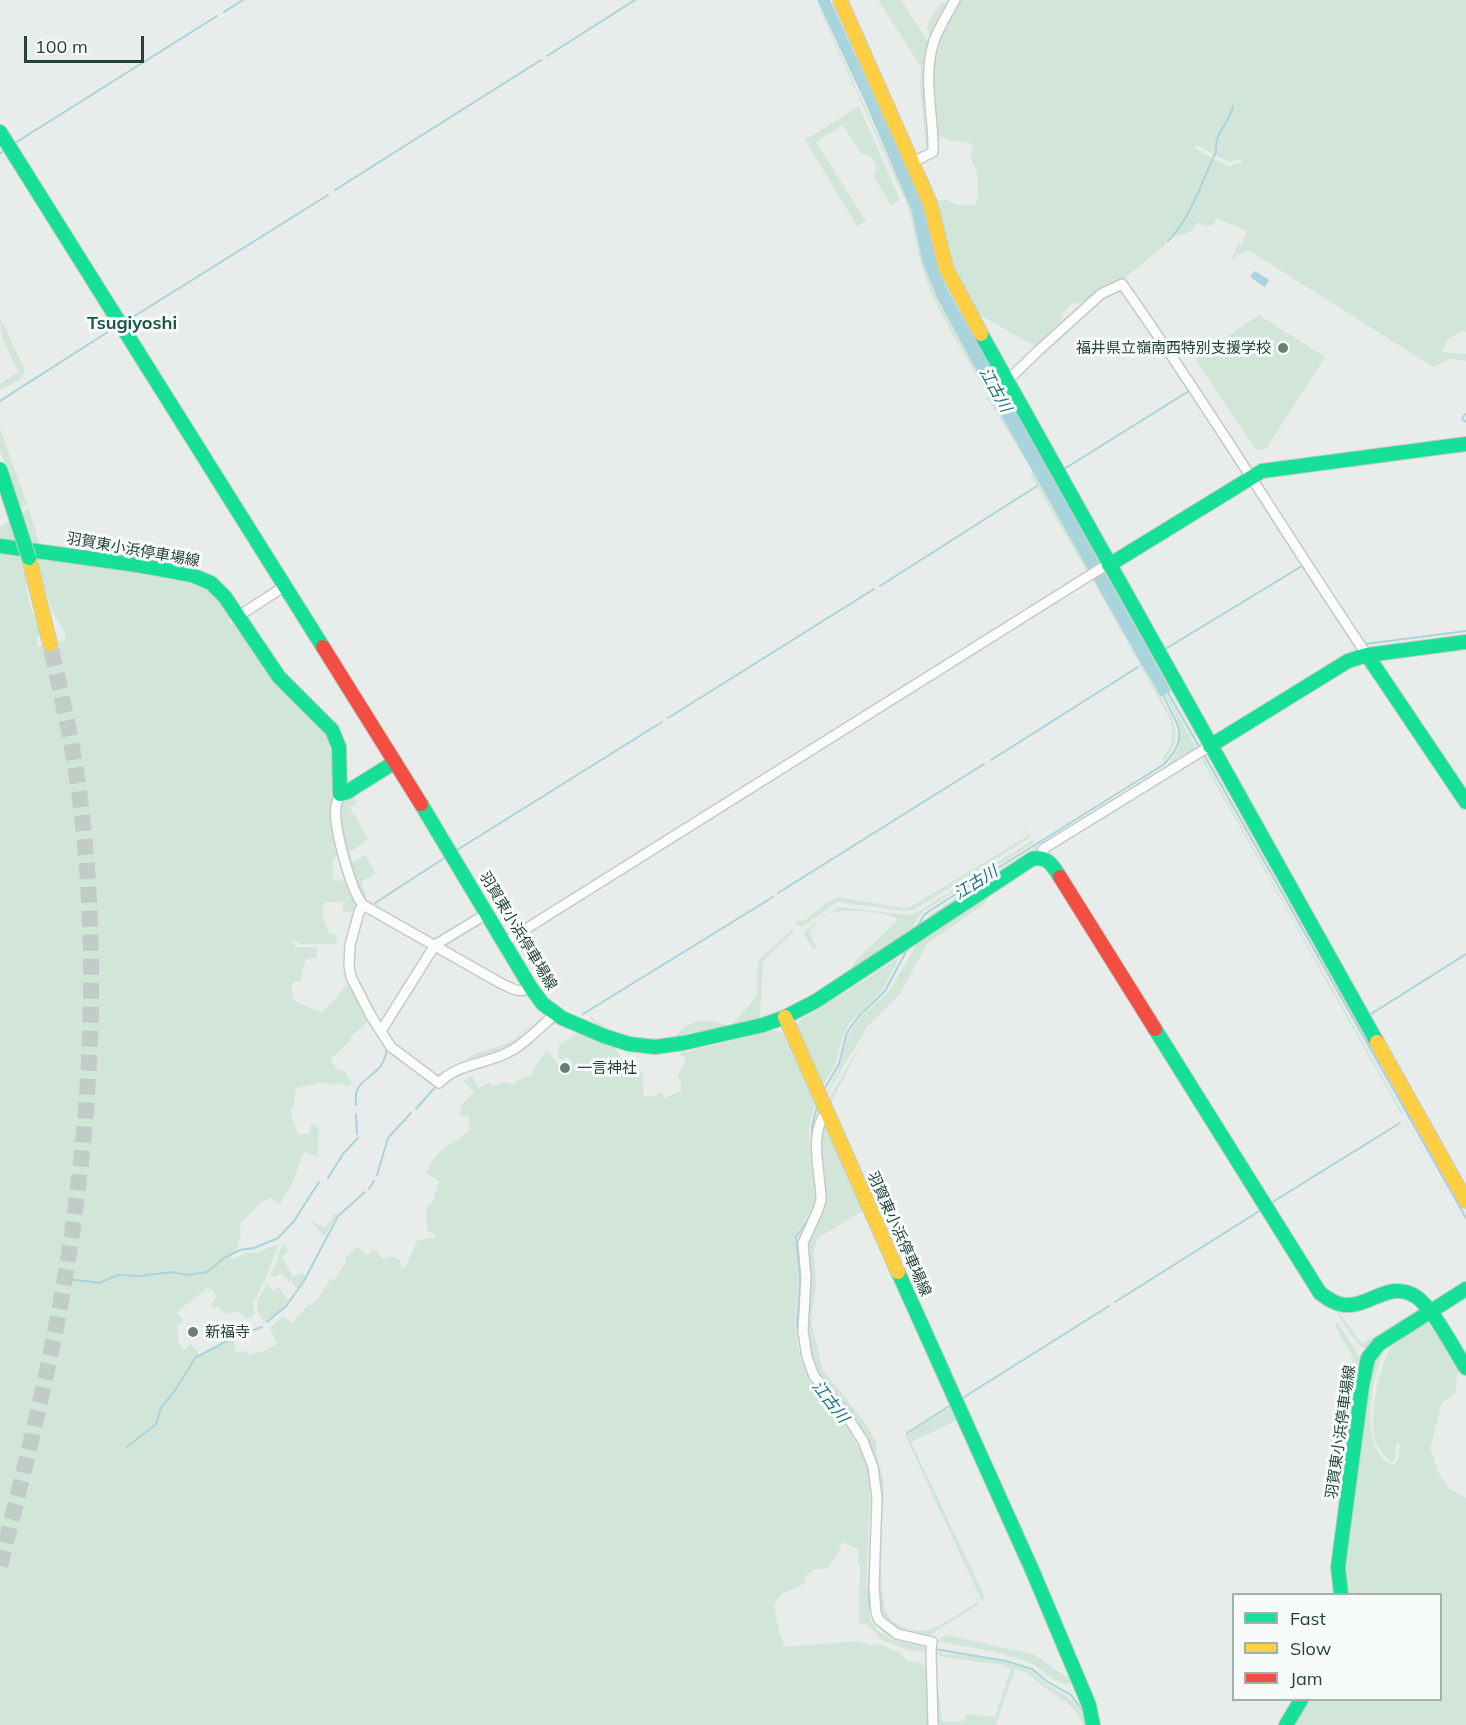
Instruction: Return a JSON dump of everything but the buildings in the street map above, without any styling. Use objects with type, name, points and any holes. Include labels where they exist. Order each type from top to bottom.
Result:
[{"type":"main road","points":[[840,0],[913,162],[935,220],[946,268],[1205,748],[1466,1201]]},
{"type":"main road","name":"羽賀東小浜停車場線","points":[[0,132],[395,762],[488,913],[531,988],[543,1004],[555,1014],[617,1040],[655,1047],[711,1038],[785,1017],[821,1102],[1033,1572],[1089,1705],[1093,1725]]},
{"type":"main road","points":[[1106,566],[1262,471],[1466,444]]},
{"type":"main road","points":[[0,469],[29,558],[50,644]]},
{"type":"main road","name":"羽賀東小浜停車場線","points":[[0,546],[137,564],[192,575],[210,583],[225,597],[289,689],[332,730],[339,747],[340,794]]},
{"type":"main road","points":[[1205,748],[1348,661],[1367,655],[1466,642]]},
{"type":"main road","points":[[1367,655],[1466,802]]},
{"type":"main road","points":[[340,794],[395,762]]},
{"type":"main road","points":[[785,1017],[816,1001],[921,934],[1028,861],[1036,857],[1043,858],[1053,866],[1320,1293],[1334,1303],[1345,1306],[1359,1304],[1385,1291],[1400,1290],[1418,1298],[1466,1368]]},
{"type":"main road","name":"羽賀東小浜停車場線","points":[[1341,1593],[1338,1567],[1362,1386],[1368,1358],[1379,1344],[1466,1289]]},
{"type":"main road","points":[[1286,1725],[1300,1701]]},
{"type":"street","points":[[913,162],[933,152],[928,88],[930,57],[935,38],[955,0]]},
{"type":"street","points":[[1006,382],[1101,294],[1122,284],[1251,476],[1367,655]]},
{"type":"street","points":[[505,942],[1106,566]]},
{"type":"street","points":[[237,617],[285,586]]},
{"type":"street","points":[[1043,858],[1043,849],[1205,748]]},
{"type":"street","points":[[340,794],[336,806],[338,831],[354,890],[363,905],[502,984],[521,992],[531,988]]},
{"type":"street","points":[[363,905],[351,938],[350,970],[363,1000],[397,1053],[439,1083],[452,1072],[507,1053],[555,1014]]},
{"type":"street","points":[[381,1031],[435,945],[488,913]]},
{"type":"street","points":[[821,1102],[821,1118],[817,1131],[821,1200],[803,1243],[806,1278],[803,1331],[806,1349],[814,1376],[851,1422],[863,1441],[873,1467],[877,1498],[874,1586],[876,1613],[879,1620],[897,1634],[932,1642],[933,1725]]},
{"type":"green space","points":[[878,0],[901,0],[930,44],[930,146],[926,147],[920,85],[921,67]]},
{"type":"green space","points":[[953,0],[932,39],[928,28],[930,19],[942,2],[946,5]]},
{"type":"green space","points":[[958,0],[1466,0],[1466,332],[1460,332],[1447,340],[1442,352],[1466,354],[1466,361],[1449,359],[1433,367],[1250,251],[1237,255],[1231,263],[1238,243],[1242,244],[1247,230],[1217,219],[1213,225],[1204,226],[1198,222],[1189,232],[1170,237],[1164,246],[1121,281],[1089,301],[1071,304],[1062,314],[1059,327],[1039,345],[1034,346],[977,313],[953,266],[937,201],[945,199],[958,205],[976,205],[978,187],[976,169],[970,158],[973,148],[969,142],[954,141],[935,135],[931,87],[937,39]],"holes":[[[1196,145],[1229,162],[1241,159],[1242,163],[1228,166],[1195,149]]]},
{"type":"green space","points":[[832,3],[835,4],[917,190]]},
{"type":"green space","points":[[820,11],[906,197],[904,198]]},
{"type":"green space","points":[[859,106],[900,200],[891,205],[873,176],[877,168],[873,160],[861,154],[843,125],[816,142],[866,221],[857,226],[805,140]]},
{"type":"green space","points":[[918,193],[921,194],[957,304],[999,381],[998,383],[940,273]]},
{"type":"green space","points":[[907,200],[927,274],[987,389],[985,390],[928,286]]},
{"type":"green space","points":[[1259,315],[1325,357],[1266,449],[1256,450],[1196,361],[1197,357]]},
{"type":"green space","points":[[0,317],[25,370],[22,378],[0,390],[0,384],[18,372],[2,337]]},
{"type":"green space","points":[[1003,388],[1102,563],[1100,566],[1001,389]]},
{"type":"green space","points":[[990,396],[1090,572],[1088,573],[1030,474],[1033,472],[987,398]]},
{"type":"green space","points":[[0,428],[27,504],[20,508],[0,450]]},
{"type":"green space","points":[[29,509],[40,546],[137,560],[200,573],[222,586],[239,609],[275,586],[271,591],[239,611],[220,587],[199,575],[111,558],[32,547],[22,513]]},
{"type":"green space","points":[[11,520],[18,545],[0,543],[0,527]]},
{"type":"green space","points":[[0,549],[20,551],[28,582],[26,589],[41,634],[38,636],[36,647],[66,640],[52,611],[34,554],[139,568],[209,585],[230,614],[229,623],[239,624],[334,738],[341,852],[333,859],[333,881],[349,880],[358,911],[343,912],[343,902],[326,902],[323,905],[322,913],[328,933],[336,935],[337,944],[300,944],[291,941],[296,947],[317,947],[317,958],[306,959],[300,982],[294,981],[291,990],[294,1000],[321,1013],[349,982],[369,1021],[352,1035],[349,1042],[330,1059],[338,1070],[344,1071],[352,1084],[345,1086],[342,1083],[332,1085],[323,1082],[296,1088],[294,1107],[290,1109],[298,1135],[310,1133],[310,1126],[313,1124],[319,1128],[318,1156],[304,1152],[294,1179],[280,1204],[271,1198],[263,1201],[240,1224],[241,1235],[236,1250],[230,1254],[231,1260],[246,1253],[258,1252],[279,1244],[253,1304],[255,1315],[246,1320],[242,1314],[237,1312],[225,1314],[218,1306],[213,1309],[211,1304],[216,1297],[214,1291],[207,1288],[177,1312],[183,1320],[177,1326],[179,1339],[177,1341],[184,1350],[191,1344],[199,1357],[234,1338],[236,1352],[246,1351],[249,1355],[267,1350],[277,1344],[270,1328],[283,1316],[292,1323],[308,1305],[312,1305],[331,1278],[334,1280],[346,1262],[345,1259],[357,1246],[367,1255],[374,1249],[383,1259],[396,1258],[400,1261],[401,1268],[405,1268],[417,1241],[435,1237],[427,1230],[426,1207],[432,1203],[439,1181],[426,1173],[441,1150],[469,1131],[469,1116],[459,1115],[462,1105],[474,1092],[464,1081],[472,1076],[479,1088],[490,1082],[492,1086],[504,1082],[513,1084],[533,1074],[533,1069],[547,1050],[565,1074],[573,1064],[568,1057],[563,1060],[558,1057],[559,1045],[579,1033],[615,1047],[627,1063],[643,1074],[644,1097],[656,1095],[661,1091],[664,1098],[681,1091],[678,1076],[685,1063],[684,1057],[680,1055],[682,1053],[775,1030],[783,1034],[816,1100],[809,1126],[811,1161],[816,1188],[814,1205],[795,1237],[798,1281],[795,1325],[800,1357],[809,1381],[848,1428],[868,1470],[870,1501],[866,1584],[870,1619],[879,1632],[898,1641],[924,1647],[925,1652],[884,1641],[864,1623],[862,1625],[859,1623],[858,1549],[842,1542],[838,1554],[827,1569],[815,1569],[806,1575],[804,1584],[781,1594],[774,1605],[779,1631],[785,1647],[859,1641],[871,1645],[880,1644],[900,1653],[908,1661],[922,1663],[927,1670],[930,1725],[0,1725]]},
{"type":"green space","points":[[1103,570],[1202,742],[1201,744]]},
{"type":"green space","points":[[1093,576],[1172,717],[1175,740],[1164,761],[1162,758],[1172,740],[1170,719],[1091,577]]},
{"type":"green space","points":[[1167,694],[1197,749],[1170,766],[1168,764],[1179,747],[1180,730],[1165,695]]},
{"type":"green space","points":[[1207,751],[1306,928],[1306,931],[1205,752]]},
{"type":"green space","points":[[1201,754],[1302,934],[1301,935],[1199,755]]},
{"type":"green space","points":[[987,764],[1031,837],[914,910],[904,911],[838,902],[803,926],[797,925],[795,921],[804,921],[826,903],[839,897],[910,907],[1029,835]]},
{"type":"green space","points":[[352,794],[357,803],[350,808],[369,839],[350,852],[352,862],[365,855],[376,873],[361,882],[366,895],[365,901],[356,882],[340,827],[339,807],[344,799]]},
{"type":"green space","points":[[1033,840],[1034,843],[925,910],[907,937],[856,970],[852,966],[856,960],[897,919],[867,912],[835,912],[820,920],[809,932],[816,947],[814,950],[804,935],[806,930],[838,907],[909,915],[916,913]]},
{"type":"green space","points":[[1037,846],[1039,848],[1037,851],[924,922],[930,915]]},
{"type":"green space","points":[[990,896],[984,904],[927,944],[900,994],[867,1027],[824,1097],[839,1069],[850,1031],[861,1017],[891,989],[916,945]]},
{"type":"green space","points":[[794,928],[793,932],[763,961],[760,1019],[725,1029],[692,1032],[677,1040],[655,1042],[619,1036],[590,1018],[591,1016],[599,1023],[619,1033],[653,1038],[675,1037],[685,1027],[703,1021],[732,1025],[757,996],[757,969],[760,958]]},
{"type":"green space","points":[[1308,935],[1310,936],[1408,1111]]},
{"type":"green space","points":[[1302,938],[1403,1113],[1402,1115]]},
{"type":"green space","points":[[900,957],[882,991],[848,1025],[836,1063],[822,1088],[794,1030],[801,1019]]},
{"type":"green space","points":[[541,1016],[509,1046],[453,1068],[439,1077],[435,1075],[474,1054],[511,1042]]},
{"type":"green space","points":[[865,1037],[830,1105],[871,1203],[827,1102]]},
{"type":"green space","points":[[1404,1119],[1405,1119],[1466,1227]]},
{"type":"green space","points":[[822,1121],[864,1207],[862,1211],[818,1238],[814,1250],[816,1283],[811,1321],[823,1370],[867,1425],[876,1442],[884,1491],[881,1576],[885,1607],[892,1621],[906,1628],[927,1630],[944,1623],[976,1603],[977,1600],[962,1565],[978,1601],[978,1605],[925,1638],[897,1633],[878,1613],[874,1466],[822,1385],[806,1341],[805,1249],[816,1220]]},
{"type":"green space","points":[[335,1213],[337,1215],[324,1236],[310,1220],[325,1228]]},
{"type":"green space","points":[[283,1243],[288,1251],[282,1257],[293,1277],[302,1272],[306,1276],[297,1289],[282,1273],[275,1277],[271,1275]]},
{"type":"green space","points":[[267,1284],[273,1291],[279,1287],[288,1301],[265,1322],[258,1311],[257,1303]]},
{"type":"green space","points":[[1420,1308],[1420,1313],[1364,1349],[1354,1339],[1337,1313],[1338,1311],[1362,1344]]},
{"type":"green space","points":[[1337,1322],[1361,1359],[1336,1539],[1354,1367],[1351,1354],[1335,1326]]},
{"type":"green space","points":[[1427,1322],[1459,1365],[1455,1393],[1442,1403],[1430,1448],[1438,1472],[1448,1488],[1466,1498],[1466,1725],[1290,1725],[1305,1701],[1442,1701],[1442,1593],[1344,1593],[1342,1582],[1366,1387],[1375,1356],[1387,1346],[1381,1358],[1372,1391],[1371,1428],[1375,1444],[1382,1457],[1393,1465],[1398,1460],[1400,1444],[1396,1444],[1395,1459],[1392,1462],[1378,1447],[1373,1429],[1374,1403],[1380,1374],[1397,1337]]},
{"type":"green space","points":[[953,1406],[961,1427],[956,1421],[911,1442],[985,1597],[983,1601],[905,1435]]},
{"type":"green space","points":[[1028,1577],[1033,1579],[1074,1679],[1068,1684],[1058,1682],[1033,1664],[1017,1658],[937,1641],[983,1608],[946,1635],[1033,1654],[1067,1677],[1069,1676]]},
{"type":"green space","points":[[933,1650],[943,1654],[1001,1661],[1023,1667],[1075,1704],[1086,1725],[1083,1725],[1076,1712],[1066,1702],[1027,1673],[1015,1669],[996,1725],[936,1725],[935,1674],[942,1722],[965,1721],[965,1714],[995,1717],[1011,1669],[1005,1665],[943,1657]]},
{"type":"water","points":[[817,0],[830,0],[918,193],[946,287],[1171,691],[1161,697],[990,396],[937,297],[923,264],[912,212],[865,102]]},
{"type":"water","points":[[1255,271],[1269,280],[1265,287],[1250,277]]},
{"type":"waterway","points":[[224,12],[243,0]]},
{"type":"waterway","points":[[547,56],[635,0]]},
{"type":"waterway","points":[[15,143],[217,16]]},
{"type":"waterway","points":[[335,190],[541,60]]},
{"type":"waterway","points":[[1168,241],[1184,221],[1195,199],[1216,152],[1217,138],[1233,106]]},
{"type":"waterway","points":[[125,322],[328,195]]},
{"type":"waterway","points":[[0,401],[114,328]]},
{"type":"waterway","points":[[1064,469],[1189,391]]},
{"type":"waterway","points":[[1465,414],[1462,419],[1466,422]]},
{"type":"waterway","points":[[880,586],[1037,486]]},
{"type":"waterway","points":[[1167,648],[1302,566]]},
{"type":"waterway","points":[[668,718],[874,589]]},
{"type":"waterway","points":[[1335,599],[1350,622]]},
{"type":"waterway","points":[[1365,644],[1466,631]]},
{"type":"waterway","points":[[991,760],[1138,667]]},
{"type":"waterway","points":[[1167,691],[1200,748]]},
{"type":"waterway","name":"江古川","points":[[916,929],[929,911],[1163,765],[1172,755],[1179,737],[1179,730],[1163,694]]},
{"type":"waterway","points":[[457,850],[662,722]]},
{"type":"waterway","points":[[1203,753],[1466,1218]]},
{"type":"waterway","points":[[778,893],[984,764]]},
{"type":"waterway","points":[[375,903],[446,857]]},
{"type":"waterway","points":[[583,1014],[773,897]]},
{"type":"waterway","name":"江古川","points":[[822,1093],[839,1064],[847,1032],[860,1015],[885,991],[908,948]]},
{"type":"waterway","points":[[1371,1014],[1466,954]]},
{"type":"waterway","points":[[545,1028],[554,1023]]},
{"type":"waterway","points":[[356,1105],[357,1090],[383,1063],[387,1047]]},
{"type":"waterway","points":[[416,1109],[438,1084]]},
{"type":"waterway","name":"江古川","points":[[812,1145],[812,1126],[817,1106]]},
{"type":"waterway","points":[[377,1175],[388,1138],[411,1113]]},
{"type":"waterway","points":[[356,1114],[357,1134]]},
{"type":"waterway","points":[[1271,1203],[1400,1123]]},
{"type":"waterway","points":[[328,1178],[343,1154],[358,1138]]},
{"type":"waterway","points":[[369,1189],[374,1181]]},
{"type":"waterway","points":[[61,1278],[100,1283],[117,1275],[139,1276],[172,1272],[187,1275],[207,1272],[224,1258],[240,1250],[254,1248],[278,1238],[294,1221],[319,1182]]},
{"type":"waterway","points":[[267,1322],[286,1306],[304,1281],[338,1216],[365,1192]]},
{"type":"waterway","points":[[1115,1302],[1261,1210]]},
{"type":"waterway","name":"江古川","points":[[811,1215],[796,1237],[800,1281],[797,1325],[808,1375],[817,1389],[834,1407]]},
{"type":"waterway","points":[[961,1399],[1109,1306]]},
{"type":"waterway","points":[[127,1447],[156,1424],[161,1408],[195,1358],[236,1336],[262,1327]]},
{"type":"waterway","points":[[907,1433],[951,1405]]},
{"type":"waterway","name":"江古川","points":[[870,1567],[868,1589],[870,1609],[879,1626],[897,1638],[928,1647]]},
{"type":"waterway","name":"江古川","points":[[934,1649],[1006,1661],[1032,1669],[1046,1681],[1071,1695],[1085,1714]]},
{"type":"tunnel","points":[[0,1566],[33,1431],[62,1295],[82,1152],[90,1049],[91,946],[85,842],[73,754],[50,644]]},
{"type":"traffic: fast","points":[[0,132],[323,647]]},
{"type":"traffic: fast","points":[[981,334],[1377,1042]]},
{"type":"traffic: fast","points":[[1109,565],[1262,471],[1466,444]]},
{"type":"traffic: fast","points":[[0,469],[29,558]]},
{"type":"traffic: fast","points":[[0,546],[137,565],[192,575],[211,583],[225,597],[279,677],[332,730],[339,747],[340,794],[395,762]]},
{"type":"traffic: fast","points":[[1210,746],[1348,661],[1367,655],[1466,642]]},
{"type":"traffic: fast","points":[[1367,655],[1466,802]]},
{"type":"traffic: fast","points":[[421,804],[531,988],[543,1004],[562,1018],[604,1036],[629,1044],[655,1047],[684,1043],[763,1025],[785,1017],[816,1001],[1032,859],[1046,860],[1060,877]]},
{"type":"traffic: fast","points":[[1155,1029],[1320,1293],[1344,1305],[1353,1305],[1388,1292],[1406,1292],[1415,1296],[1429,1309],[1466,1368]]},
{"type":"traffic: fast","points":[[898,1272],[1033,1572],[1089,1705],[1093,1725]]},
{"type":"traffic: fast","points":[[1341,1593],[1338,1567],[1362,1386],[1368,1358],[1379,1344],[1466,1289]]},
{"type":"traffic: fast","points":[[1286,1725],[1300,1701]]},
{"type":"traffic: slow","points":[[840,0],[930,203],[946,268],[981,334]]},
{"type":"traffic: slow","points":[[29,558],[50,644]]},
{"type":"traffic: slow","points":[[785,1017],[898,1272]]},
{"type":"traffic: slow","points":[[1377,1042],[1466,1201]]},
{"type":"traffic: jam","points":[[323,647],[421,804]]},
{"type":"traffic: jam","points":[[1060,877],[1155,1029]]},
{"type":"place","name":"福井県立嶺南西特別支援学校","points":[[1283,348]]},
{"type":"place","name":"一言神社","points":[[565,1068]]},
{"type":"place","name":"新福寺","points":[[193,1332]]},
{"type":"district","name":"Tsugiyoshi","points":[[132,324]]}]
